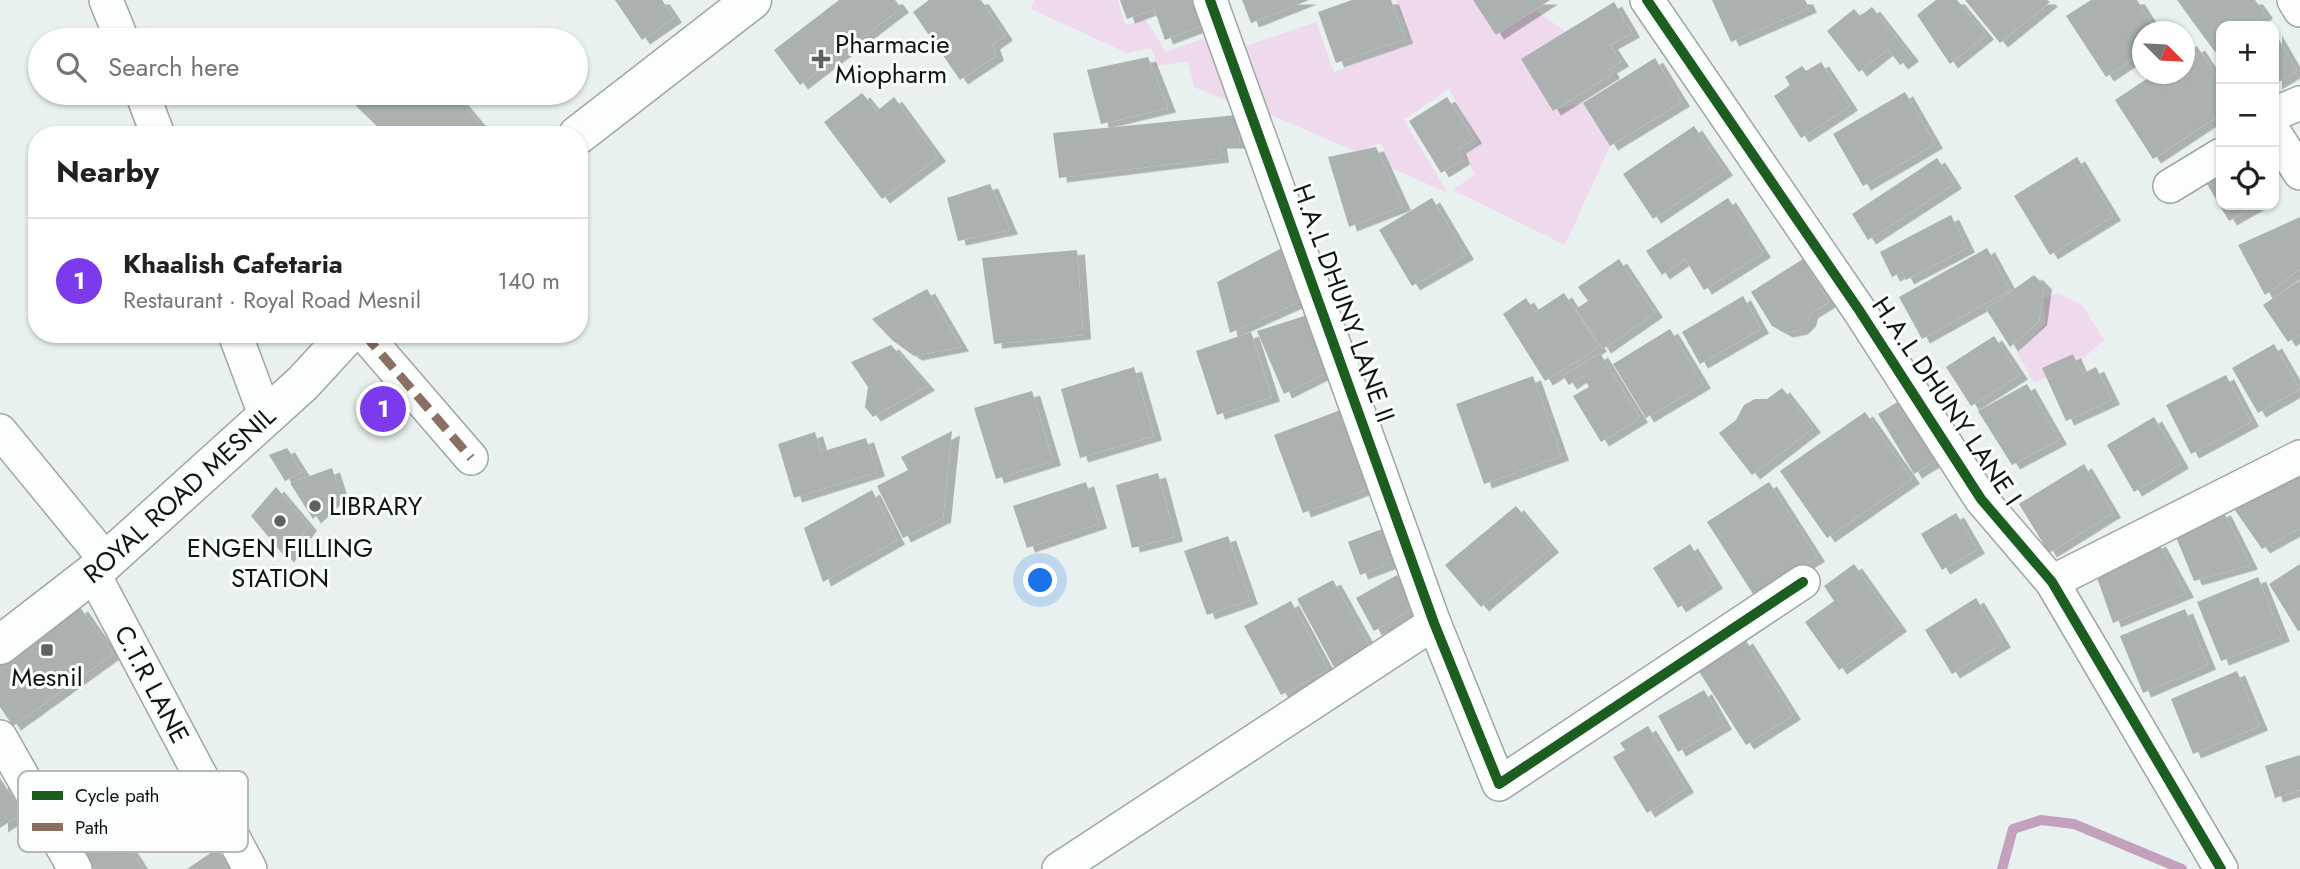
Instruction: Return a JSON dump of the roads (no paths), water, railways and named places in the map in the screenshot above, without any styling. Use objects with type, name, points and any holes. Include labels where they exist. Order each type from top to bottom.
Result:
[{"type":"main road","points":[[588,127],[752,0]]},
{"type":"main road","name":"ROYAL ROAD MESNIL","points":[[0,645],[100,567],[266,417],[339,343]]},
{"type":"street","points":[[106,0],[117,28]]},
{"type":"street","name":"H.A.L DHUNY LANE II","points":[[1210,0],[1434,623],[1499,784],[1803,582]]},
{"type":"street","name":"H.A.L DHUNY LANE I","points":[[1647,0],[1859,310],[1981,499],[2052,582],[2221,869]]},
{"type":"street","points":[[2294,0],[2300,10]]},
{"type":"street","points":[[2279,112],[2300,103]]},
{"type":"street","points":[[147,105],[155,126]]},
{"type":"street","points":[[2279,140],[2300,173]]},
{"type":"street","points":[[2170,186],[2216,158]]},
{"type":"street","points":[[237,343],[266,417]]},
{"type":"street","points":[[372,343],[471,458]]},
{"type":"street","name":"C.T.R LANE","points":[[0,431],[100,567],[201,771]]},
{"type":"street","points":[[2052,582],[2300,457]]},
{"type":"street","points":[[1059,869],[1434,623]]},
{"type":"street","points":[[0,737],[19,771]]},
{"type":"street","points":[[65,852],[75,869]]},
{"type":"street","name":"C.T.R LANE","points":[[242,852],[250,869]]},
{"type":"waterway","points":[[2002,869],[2013,829],[2041,820],[2074,824],[2182,869]]},
{"type":"place","name":"Pharmacie Miopharm","points":[[821,59]]},
{"type":"place","name":"Khaalish Cafetaria","points":[[383,409]]},
{"type":"place","name":"LIBRARY","points":[[315,506]]},
{"type":"place","name":"ENGEN FILLING STATION","points":[[280,521]]},
{"type":"place","name":"Mesnil","points":[[47,650]]}]
